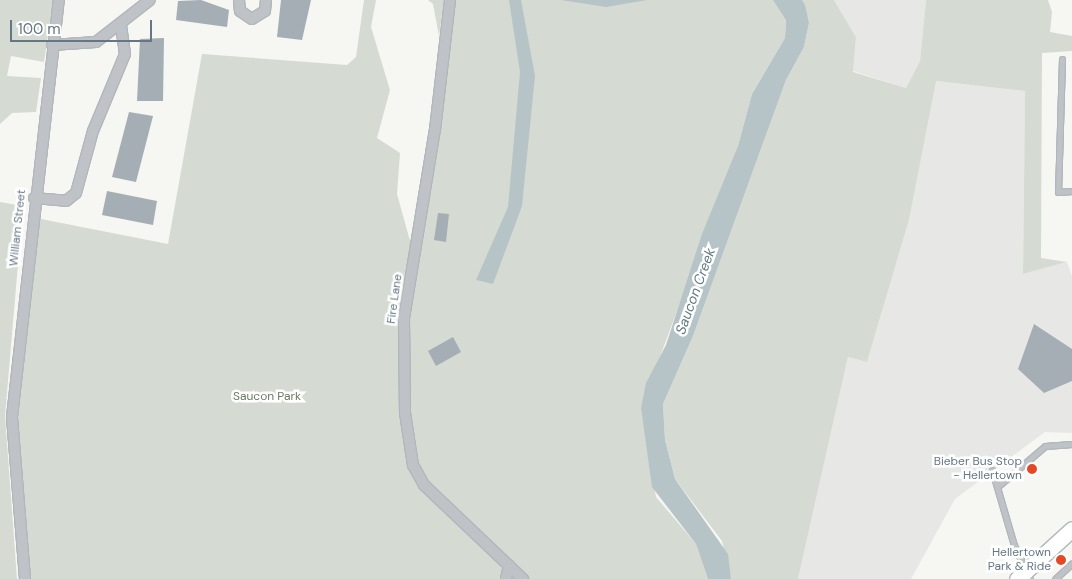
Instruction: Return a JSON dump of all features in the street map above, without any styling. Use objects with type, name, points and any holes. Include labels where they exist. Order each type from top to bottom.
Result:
[{"type":"street","name":"William Street","points":[[25,579],[12,417],[34,198],[59,0]]},
{"type":"street","points":[[52,45],[88,45],[121,24],[150,0]]},
{"type":"street","points":[[239,0],[240,11],[252,19],[265,11],[266,0]]},
{"type":"street","name":"Fire Lane","points":[[450,0],[435,129],[404,319],[402,386],[417,475],[523,579]]},
{"type":"street","points":[[34,198],[66,201],[76,193],[92,131],[125,54],[121,24]]},
{"type":"street","points":[[1024,577],[1072,529]]},
{"type":"street","points":[[506,579],[509,565]]},
{"type":"lane","points":[[1062,59],[1058,192],[1072,191]]},
{"type":"lane","points":[[997,487],[1045,446],[1072,444]]},
{"type":"lane","points":[[992,470],[1024,577]]},
{"type":"lane","points":[[1055,579],[1072,563]]},
{"type":"shaded area","points":[[834,0],[926,0],[920,61],[906,88],[853,71],[856,37]]},
{"type":"shaded area","points":[[935,81],[1025,91],[1023,274],[1067,262],[1072,276],[1072,433],[1045,432],[955,499],[911,579],[798,579],[848,357],[867,362],[909,220]]},
{"type":"green space","points":[[0,0],[53,0],[44,62],[11,56],[7,76],[41,78],[36,112],[12,113],[0,124]]},
{"type":"green space","name":"Saucon Park","points":[[364,0],[376,0],[371,27],[390,90],[377,138],[400,153],[397,194],[410,241],[420,243],[440,130],[454,0],[787,0],[785,38],[752,94],[738,146],[641,408],[656,497],[696,544],[708,579],[30,579],[17,456],[20,362],[36,218],[168,244],[202,54],[347,65],[356,57]]},
{"type":"green space","points":[[428,0],[444,0],[439,36],[433,4]]},
{"type":"green space","points":[[802,0],[834,0],[856,37],[853,72],[906,88],[920,61],[926,0],[1048,0],[1052,12],[1050,32],[1072,36],[1072,51],[1042,53],[1041,258],[1067,262],[1023,274],[1025,91],[936,81],[909,220],[867,362],[848,357],[798,579],[731,579],[722,541],[675,479],[665,440],[663,404],[693,336],[786,80],[804,47],[809,23]]},
{"type":"green space","points":[[0,202],[23,206],[5,416],[17,579],[0,579]]},
{"type":"water","points":[[509,0],[521,0],[535,76],[522,206],[493,284],[476,280],[508,207],[520,72]]},
{"type":"water","points":[[561,0],[647,0],[606,7]]},
{"type":"water","name":"Saucon Creek","points":[[773,0],[802,0],[809,23],[804,47],[786,80],[693,336],[663,404],[665,440],[675,479],[728,554],[731,579],[708,579],[696,544],[652,487],[641,408],[646,383],[666,345],[702,234],[738,146],[752,94],[785,38],[786,20]]},
{"type":"building","points":[[201,0],[229,10],[227,27],[176,20],[178,1]]},
{"type":"building","points":[[281,0],[311,0],[302,40],[277,37]]},
{"type":"building","points":[[164,38],[163,101],[137,101],[140,39]]},
{"type":"building","points":[[129,112],[153,116],[136,182],[112,177]]},
{"type":"building","points":[[107,191],[157,201],[153,225],[102,215]]},
{"type":"building","points":[[438,213],[449,214],[446,242],[434,240]]},
{"type":"building","points":[[1034,324],[1072,349],[1072,381],[1044,393],[1018,369]]},
{"type":"building","points":[[453,337],[461,352],[436,366],[428,351]]},
{"type":"place","name":"Bieber Bus Stop - Hellertown","points":[[1032,469]]},
{"type":"place","name":"Hellertown Park & Ride","points":[[1061,560]]}]
